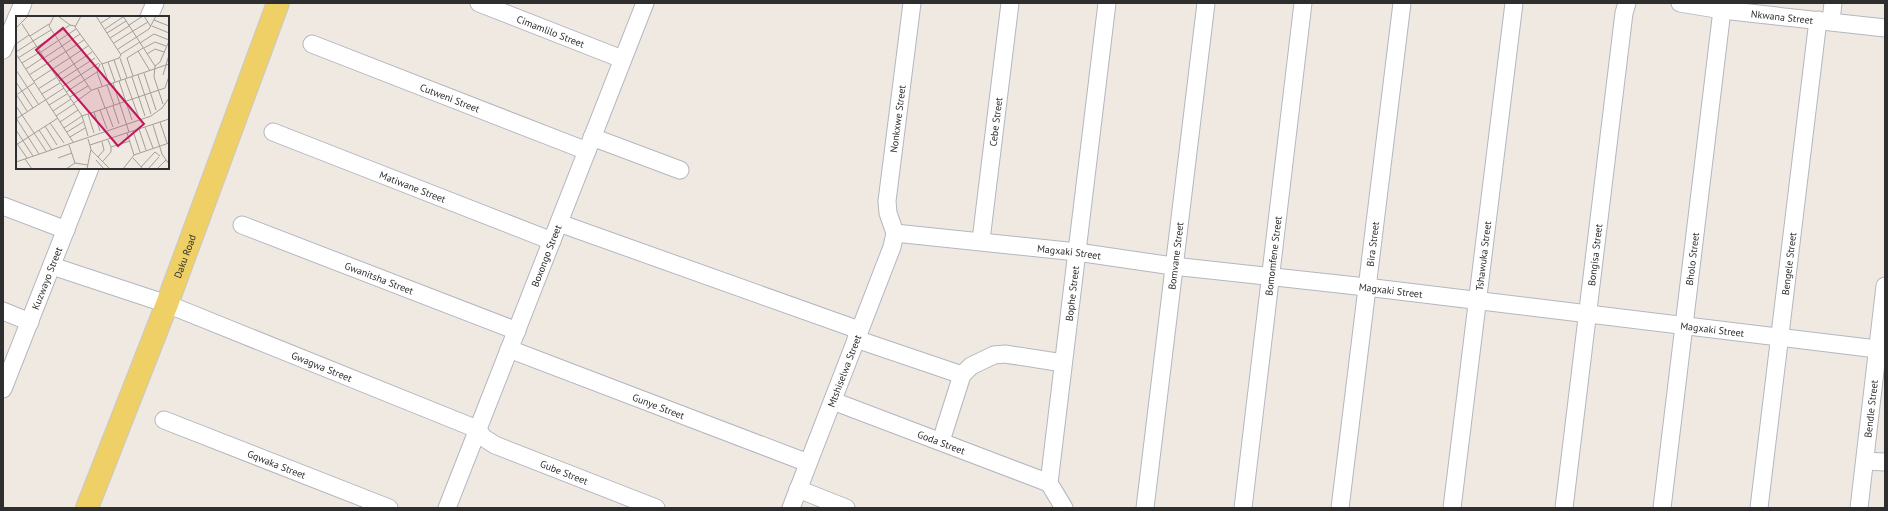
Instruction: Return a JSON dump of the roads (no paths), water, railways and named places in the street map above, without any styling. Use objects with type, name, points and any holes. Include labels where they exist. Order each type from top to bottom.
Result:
[{"type":"main road","name":"Daku Road","points":[[87,508],[167,304],[278,3]]},
{"type":"street","points":[[17,16],[23,3]]},
{"type":"street","points":[[149,16],[155,3]]},
{"type":"street","name":"Cimamlilo Street","points":[[479,3],[622,59]]},
{"type":"street","name":"Boxongo Street","points":[[447,508],[645,3]]},
{"type":"street","name":"Nonkxwe Street","points":[[896,233],[888,213],[887,201],[912,3]]},
{"type":"street","name":"Cebe Street","points":[[981,240],[1010,3]]},
{"type":"street","name":"Bophe Street","points":[[1049,483],[1107,3]]},
{"type":"street","name":"Bomvane Street","points":[[1145,508],[1173,266],[1206,3]]},
{"type":"street","name":"Bomomfene Street","points":[[1243,508],[1303,3]]},
{"type":"street","name":"Bira Street","points":[[1340,508],[1402,3]]},
{"type":"street","name":"Tshawuka Street","points":[[1452,508],[1514,3]]},
{"type":"street","name":"Bongisa Street","points":[[1564,508],[1624,13],[1627,3]]},
{"type":"street","name":"Nkwana Street","points":[[1680,3],[1885,28]]},
{"type":"street","name":"Bengele Street","points":[[1759,508],[1780,338],[1824,21],[1833,3]]},
{"type":"street","name":"Bholo Street","points":[[1662,508],[1684,326],[1729,8]]},
{"type":"street","points":[[3,50],[16,19]]},
{"type":"street","name":"Cutweni Street","points":[[312,44],[590,144],[680,170]]},
{"type":"street","name":"Matiwane Street","points":[[273,132],[552,241]]},
{"type":"street","name":"Kuzwayo Street","points":[[3,389],[90,169]]},
{"type":"street","points":[[3,206],[66,230]]},
{"type":"street","points":[[559,223],[962,375]]},
{"type":"street","name":"Gwanitsha Street","points":[[242,224],[517,331]]},
{"type":"street","name":"Magxaki Street","points":[[896,233],[981,240],[1173,266],[1366,287],[1881,349]]},
{"type":"street","name":"Mtshiselwa Street","points":[[791,508],[892,247],[896,233]]},
{"type":"street","name":"Gwagwa Street","points":[[52,266],[167,304],[477,430]]},
{"type":"street","name":"Bendle Street","points":[[1859,508],[1881,349],[1885,286]]},
{"type":"street","points":[[3,311],[30,322]]},
{"type":"street","name":"Gunye Street","points":[[509,349],[808,463]]},
{"type":"street","points":[[941,441],[962,375],[971,366],[994,355],[1005,354],[1063,363]]},
{"type":"street","name":"Goda Street","points":[[833,401],[1049,483]]},
{"type":"street","name":"Gqwaka Street","points":[[164,420],[389,508]]},
{"type":"street","name":"Gube Street","points":[[477,430],[484,438],[495,445],[656,508]]},
{"type":"street","points":[[1865,461],[1885,462]]},
{"type":"street","points":[[1049,483],[1064,508]]},
{"type":"street","points":[[798,489],[846,508]]}]
